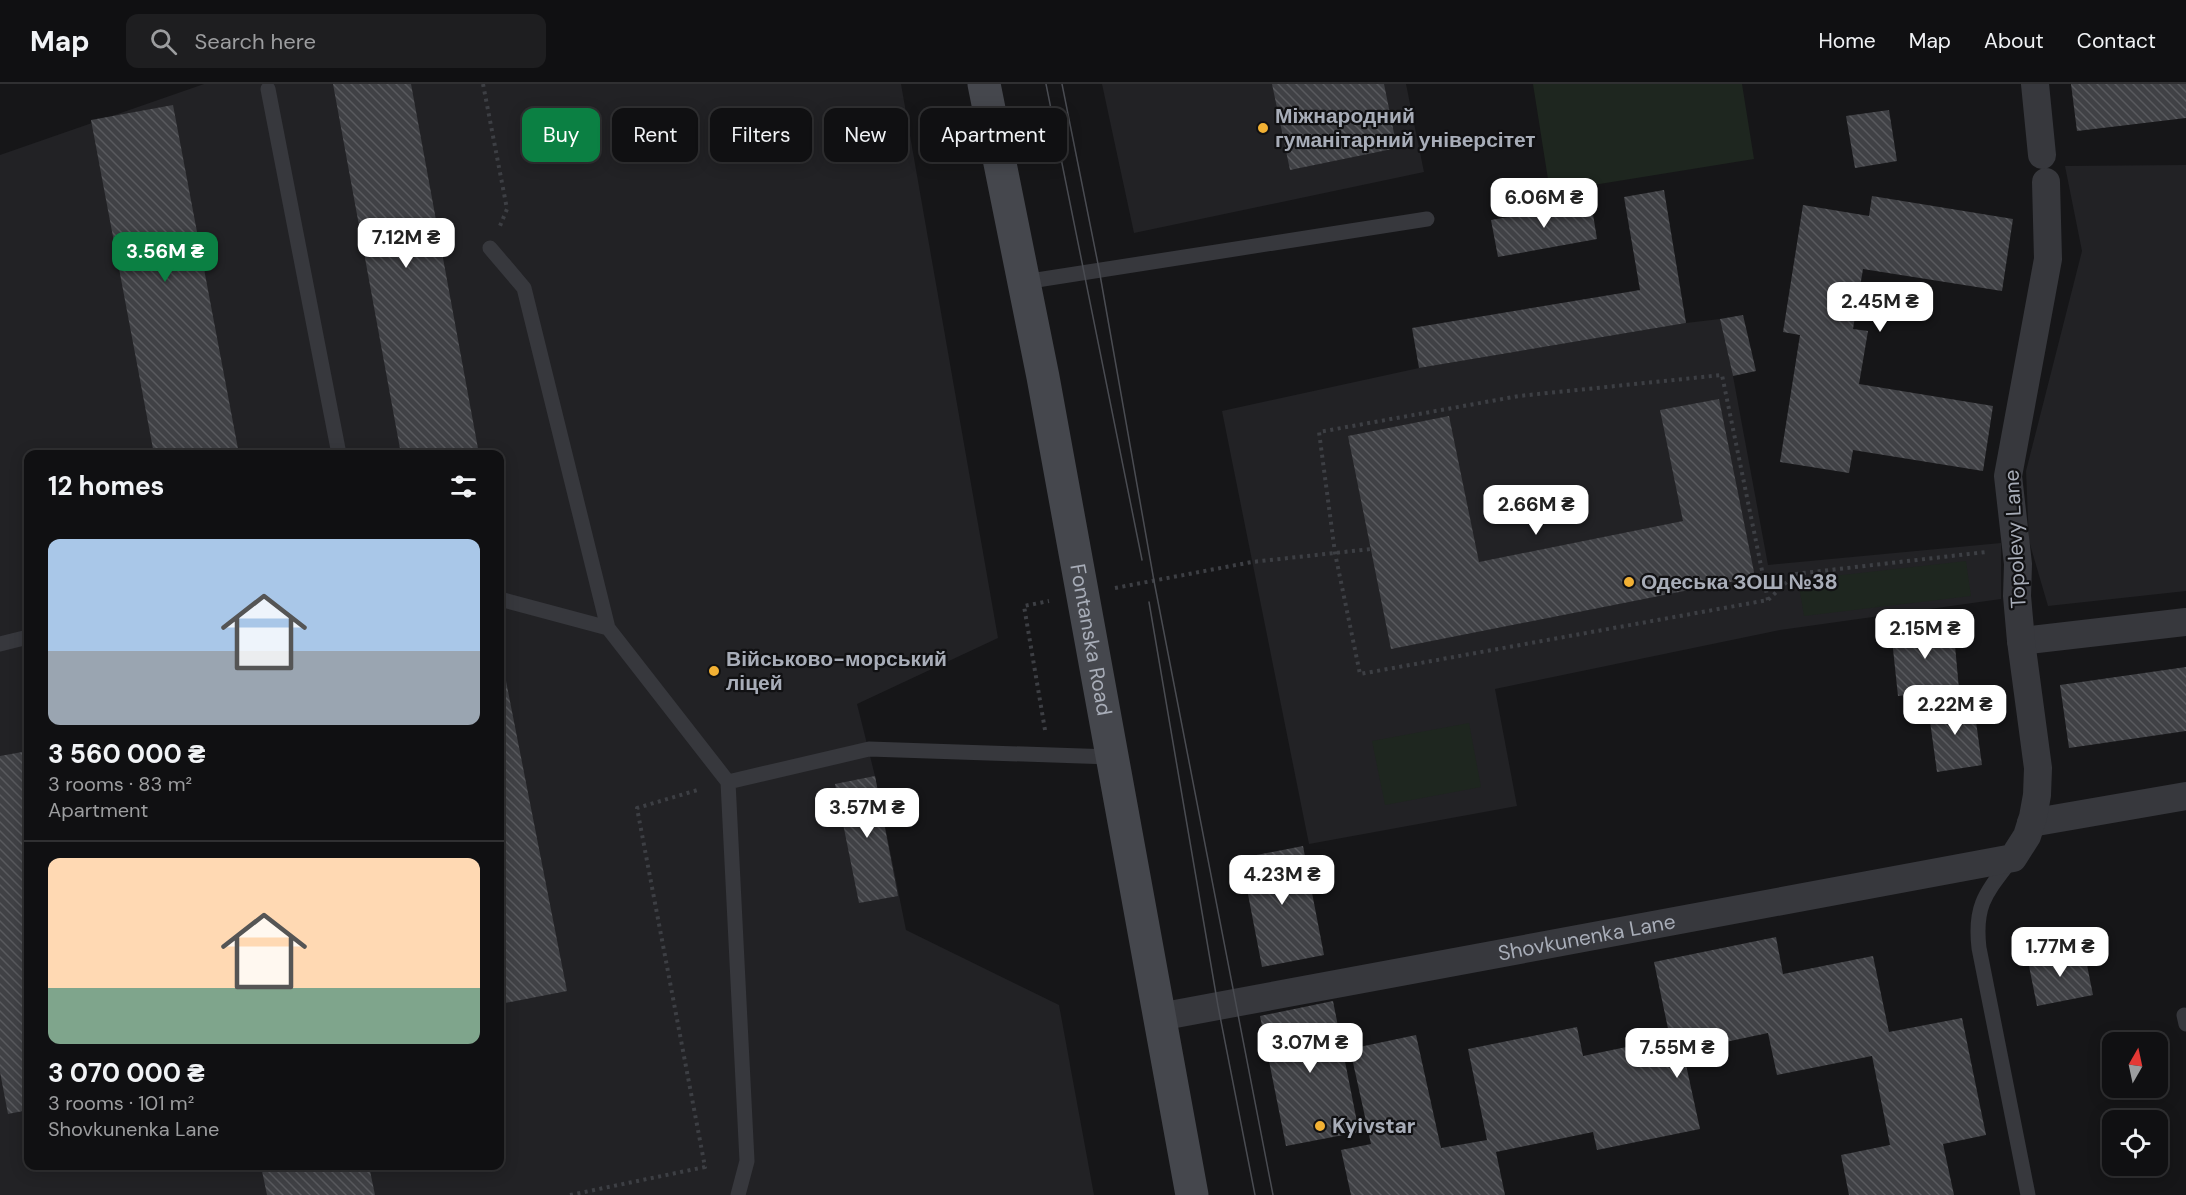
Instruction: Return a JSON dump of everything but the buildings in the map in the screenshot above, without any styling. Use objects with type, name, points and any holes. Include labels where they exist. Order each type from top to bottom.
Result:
[{"type":"main road","name":"Fontanska Road","points":[[984,84],[1083,595],[1192,1195]]},
{"type":"street","name":"Topolevy Lane","points":[[2013,858],[2027,836],[2031,823],[2037,795],[2038,768],[2021,641],[2017,596],[2018,564],[2008,476],[2048,259],[2044,168],[2035,84]]},
{"type":"street","points":[[2021,641],[2186,622]]},
{"type":"street","points":[[2031,823],[2186,796]]},
{"type":"street","name":"Shovkunenka Lane","points":[[1159,1017],[2013,858]]},
{"type":"lane","points":[[268,88],[338,450]]},
{"type":"lane","points":[[1024,282],[1427,219]]},
{"type":"lane","points":[[490,248],[524,288],[608,628],[728,782],[747,1161],[738,1195]]},
{"type":"lane","points":[[504,600],[608,628]]},
{"type":"lane","points":[[0,644],[24,638]]},
{"type":"lane","points":[[728,782],[869,749],[1112,757]]},
{"type":"lane","points":[[2013,858],[1985,894],[1976,928],[1978,948],[2028,1195]]},
{"type":"path","points":[[483,84],[507,209],[490,248]]},
{"type":"path","points":[[1768,600],[1722,375],[1519,396],[1319,432],[1335,553],[1360,674],[1768,600],[1795,574],[2001,550],[2018,564]]},
{"type":"path","points":[[1049,755],[1024,606],[1252,562],[1371,549]]},
{"type":"path","points":[[570,1195],[705,1167],[637,808],[728,782]]},
{"type":"shaded area","name":"Військово-морський ліцей","points":[[204,84],[901,84],[905,108],[824,108],[824,162],[908,162],[908,124],[998,638],[857,704],[875,776],[906,930],[1059,1005],[1094,1195],[0,1195],[0,155]]},
{"type":"shaded area","name":"Міжнародний гуманітарний універсітет","points":[[1102,84],[1406,84],[1424,172],[1134,233]]},
{"type":"shaded area","points":[[1533,84],[1742,84],[1754,159],[1550,192]]},
{"type":"shaded area","points":[[2186,165],[2186,591],[2048,606],[2029,541],[2026,471],[2082,251],[2065,166]]},
{"type":"shaded area","name":"Одеська ЗОШ №38","points":[[1720,319],[1733,376],[1768,565],[2001,543],[2001,599],[1780,630],[1495,689],[1517,806],[1309,844],[1222,411],[1419,368]]},
{"type":"shaded area","points":[[1966,561],[1971,596],[1804,616],[1798,580]]},
{"type":"shaded area","points":[[1469,723],[1481,787],[1385,805],[1372,741]]},
{"type":"tram line","points":[[1046,84],[1142,560]]},
{"type":"tram line","points":[[1062,84],[1099,269],[1154,581],[1273,1195]]},
{"type":"tram line","points":[[1149,602],[1218,1006],[1255,1195]]},
{"type":"place","name":"Міжнародний гуманітарний універсітет","points":[[1263,128]]},
{"type":"place","name":"Одеська ЗОШ №38","points":[[1629,582]]},
{"type":"place","name":"Військово-морський ліцей","points":[[714,671]]},
{"type":"place","name":"Kyivstar","points":[[1320,1126]]}]
